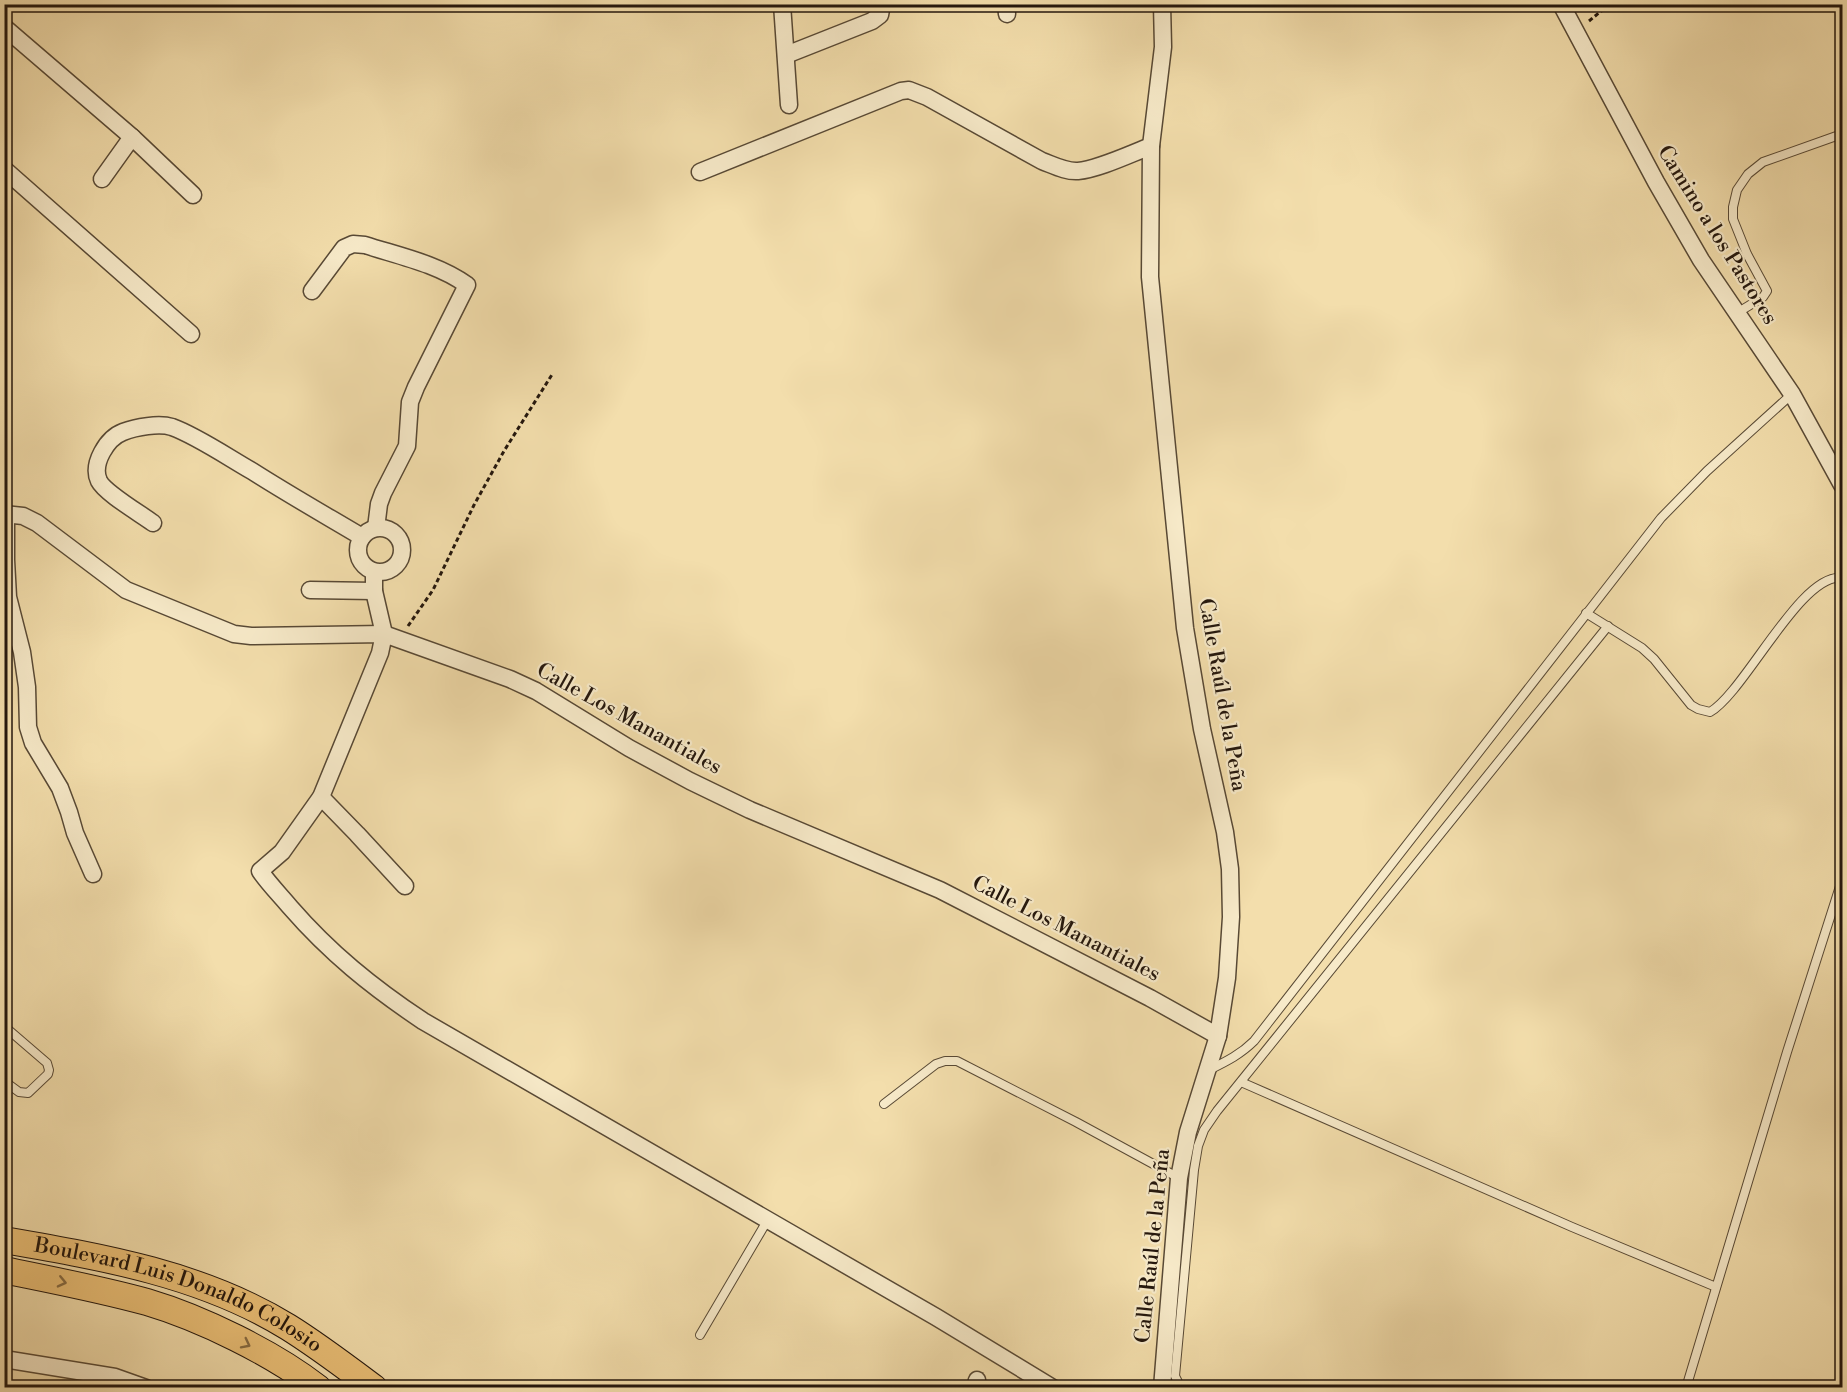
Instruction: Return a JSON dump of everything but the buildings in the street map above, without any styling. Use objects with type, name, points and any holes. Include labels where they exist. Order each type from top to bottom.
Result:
[{"type":"main road","name":"Boulevard Luis Donaldo Colosio","points":[[4,1240],[116,1261],[181,1278],[243,1304],[287,1326],[374,1388]]},
{"type":"main road","name":"Boulevard Luis Donaldo Colosio","points":[[4,1270],[148,1302],[208,1325],[258,1350],[318,1388]]},
{"type":"street","points":[[782,4],[789,105]]},
{"type":"street","points":[[786,56],[872,21],[880,15],[882,4]]},
{"type":"street","name":"Calle Raúl de la Peña","points":[[1162,4],[1163,47],[1151,146],[1150,277],[1185,628],[1202,729],[1225,832],[1230,869],[1232,917],[1227,978],[1218,1036],[1188,1132],[1179,1178],[1162,1388]]},
{"type":"street","name":"Camino a los Pastores","points":[[1561,4],[1656,182],[1701,260],[1792,394],[1841,479]]},
{"type":"street","points":[[4,27],[132,137],[193,195]]},
{"type":"street","points":[[700,172],[901,91],[909,90],[927,97],[1042,161],[1059,168],[1077,171],[1091,168],[1151,146]]},
{"type":"street","points":[[102,179],[132,137]]},
{"type":"street","points":[[4,169],[191,334]]},
{"type":"street","points":[[153,523],[105,489],[99,481],[97,471],[99,459],[110,442],[122,432],[157,425],[170,426],[369,533],[384,528],[393,531],[402,546],[402,555],[398,563],[392,569],[374,572],[361,562],[358,545],[369,533],[383,493],[407,446],[410,402],[416,387],[467,285],[441,270],[365,245],[353,244],[344,248],[312,291]]},
{"type":"street","points":[[5,514],[8,597],[22,652],[27,687],[28,727],[33,743],[60,788],[75,833],[93,874]]},
{"type":"street","name":"Calle Los Manantiales","points":[[5,514],[23,516],[37,523],[126,590],[234,634],[391,637],[510,679],[536,691],[629,748],[690,781],[750,810],[940,890],[1150,998],[1218,1036]]},
{"type":"street","points":[[374,572],[374,591],[391,637],[381,653],[321,797],[282,852],[260,871],[312,932],[335,955],[387,997],[423,1021],[936,1317],[1053,1388]]},
{"type":"street","points":[[310,590],[374,591]]},
{"type":"street","points":[[321,797],[405,886]]},
{"type":"street","points":[[4,1359],[115,1377],[146,1388]]},
{"type":"lane","points":[[1737,313],[1763,297],[1767,291],[1747,254],[1732,219],[1737,190],[1748,174],[1763,162],[1842,134]]},
{"type":"lane","points":[[1207,1071],[1244,1051],[1254,1041],[1661,518],[1707,471],[1792,394]]},
{"type":"lane","points":[[1586,613],[1630,639],[1654,659],[1691,705],[1710,712],[1724,702],[1805,597],[1824,582],[1838,577],[1842,578]]},
{"type":"lane","points":[[1181,1388],[1175,1376],[1186,1247],[1194,1170],[1198,1146],[1204,1130],[1216,1111],[1608,626]]},
{"type":"lane","points":[[1686,1388],[1787,1052],[1842,880]]},
{"type":"lane","points":[[4,1026],[47,1063],[49,1071],[28,1093],[19,1092],[4,1081]]},
{"type":"lane","points":[[885,1104],[936,1064],[945,1060],[957,1061],[1179,1178]]},
{"type":"lane","points":[[1240,1082],[1572,1227],[1716,1287]]},
{"type":"lane","points":[[700,1335],[768,1221]]},
{"type":"path","points":[[1575,31],[1610,4]]},
{"type":"path","points":[[391,637],[433,590],[474,505],[504,451],[553,373]]}]
